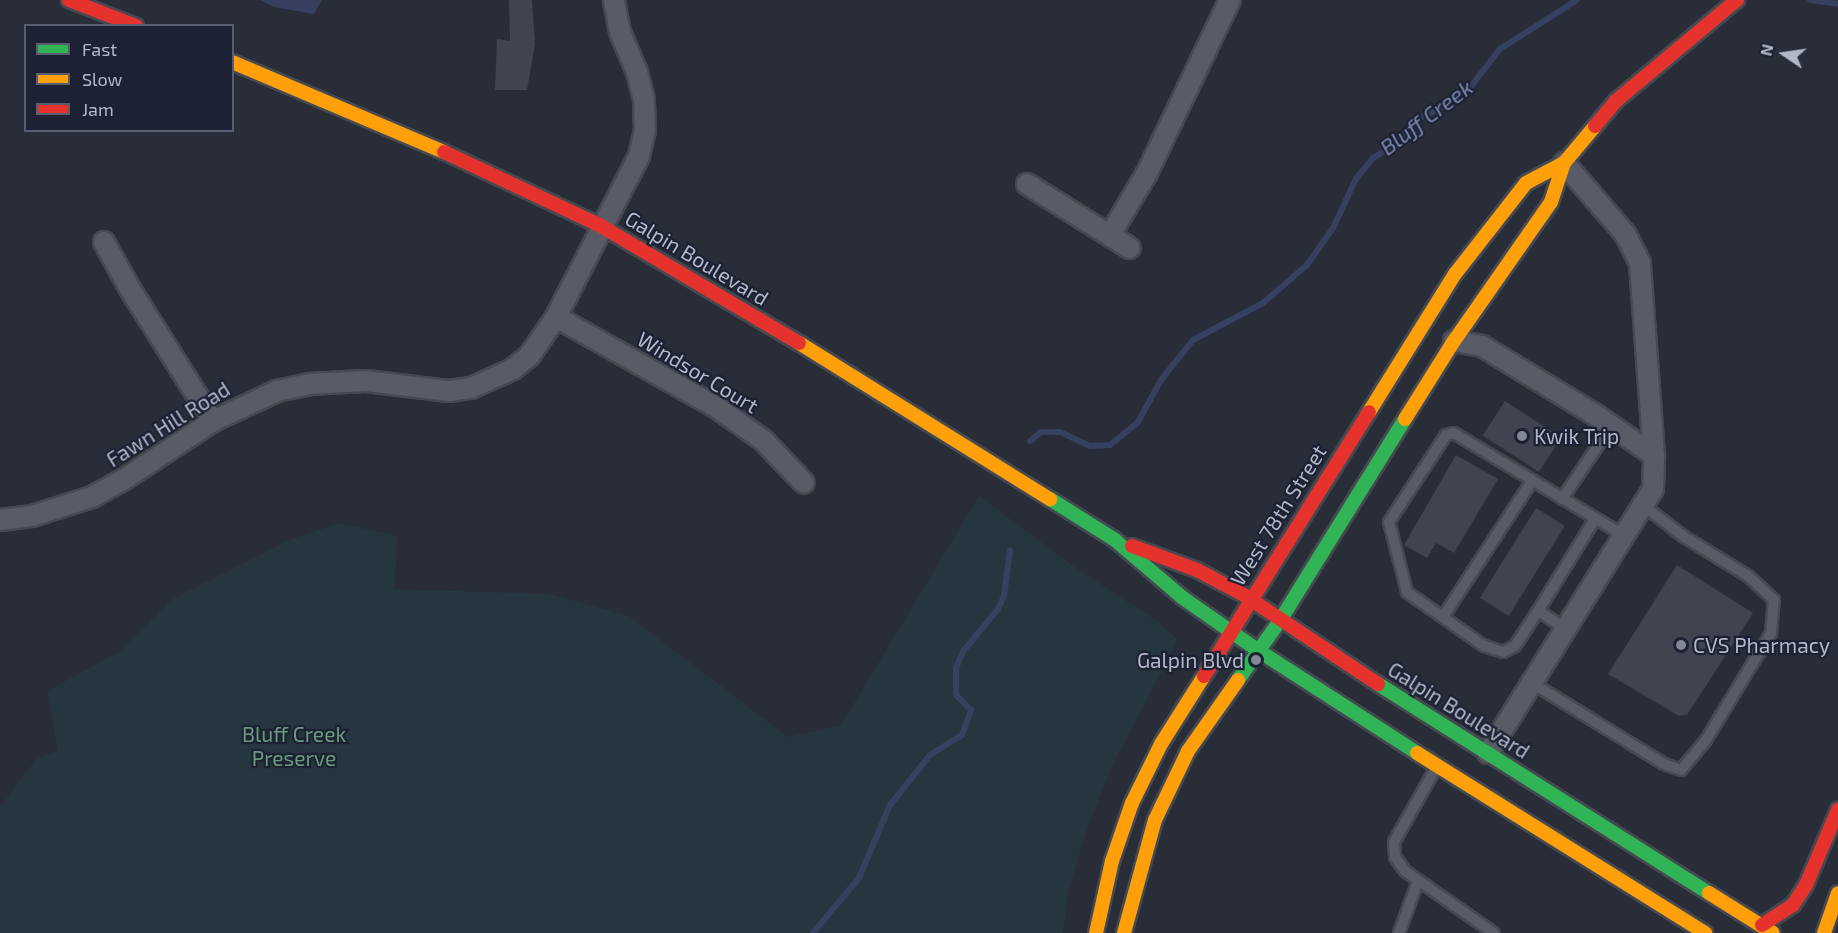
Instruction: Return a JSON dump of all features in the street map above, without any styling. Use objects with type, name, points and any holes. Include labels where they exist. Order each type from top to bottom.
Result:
[{"type":"street","points":[[69,0],[131,24]]},
{"type":"street","name":"Fawn Hill Road","points":[[0,520],[32,516],[92,497],[123,480],[213,421],[276,391],[309,384],[366,381],[449,391],[471,388],[513,369],[530,355],[556,317],[601,226],[629,180],[639,156],[645,130],[644,100],[637,72],[620,32],[614,0]]},
{"type":"street","points":[[1110,235],[1147,173],[1230,0]]},
{"type":"street","name":"West 78th Street","points":[[1124,933],[1155,820],[1183,761],[1209,719],[1281,619],[1454,341],[1551,202],[1564,164],[1616,101],[1737,0]]},
{"type":"street","name":"Galpin Boulevard","points":[[234,63],[477,166],[601,226],[795,341],[1115,540],[1183,598],[1259,651],[1437,766],[1705,933]]},
{"type":"street","points":[[1488,753],[1653,489],[1654,455],[1640,263],[1626,235],[1564,164]]},
{"type":"street","name":"West 78th Street","points":[[1096,933],[1112,861],[1132,803],[1161,744],[1455,274],[1526,183],[1564,164]]},
{"type":"street","points":[[1027,184],[1130,248]]},
{"type":"street","points":[[104,242],[141,308],[213,421]]},
{"type":"street","name":"Windsor Court","points":[[556,317],[716,406],[763,440],[804,483]]},
{"type":"street","points":[[1454,341],[1482,346],[1654,455]]},
{"type":"street","name":"Galpin Boulevard","points":[[1115,540],[1197,570],[1251,598],[1488,753],[1768,929]]},
{"type":"street","points":[[1768,929],[1793,905],[1806,885],[1838,810]]},
{"type":"street","points":[[1824,933],[1838,893]]},
{"type":"lane","points":[[1562,499],[1611,426]]},
{"type":"lane","points":[[1595,519],[1515,646],[1503,652],[1484,646],[1407,592],[1389,522],[1446,435],[1454,433],[1625,536]]},
{"type":"lane","points":[[1443,617],[1532,480]]},
{"type":"lane","points":[[1532,683],[1664,764],[1681,770],[1706,740],[1772,633],[1774,600],[1748,576],[1683,536],[1644,506]]},
{"type":"lane","points":[[1538,612],[1566,629]]},
{"type":"lane","points":[[1437,766],[1394,842],[1395,857],[1405,871],[1418,881],[1494,933]]},
{"type":"lane","points":[[1399,933],[1418,881]]},
{"type":"green space","name":"Bluff Creek Preserve","points":[[979,496],[1076,568],[1157,621],[1178,640],[1112,766],[1085,835],[1069,889],[1063,933],[0,933],[0,807],[37,758],[58,751],[47,691],[119,652],[174,598],[289,540],[340,523],[397,536],[395,589],[550,594],[629,616],[788,737],[841,725]]},
{"type":"water","points":[[260,0],[322,0],[314,14],[274,7]]},
{"type":"building","points":[[509,0],[532,0],[535,44],[527,90],[495,90],[497,39],[510,41]]},
{"type":"building","name":"Kwik Trip","points":[[1505,401],[1561,437],[1539,472],[1483,435]]},
{"type":"building","name":"Kwik Trip","points":[[1456,455],[1498,479],[1454,553],[1436,543],[1427,558],[1404,545]]},
{"type":"building","name":"Kwik Trip","points":[[1536,508],[1565,526],[1509,616],[1480,598]]},
{"type":"building","points":[[1677,565],[1753,613],[1687,715],[1679,716],[1608,674]]},
{"type":"waterway","name":"Bluff Creek","points":[[1030,441],[1041,432],[1060,432],[1090,446],[1110,445],[1138,422],[1161,380],[1193,340],[1263,303],[1307,265],[1333,228],[1356,179],[1373,158],[1396,144],[1417,119],[1439,109],[1469,89],[1500,49],[1577,0]]},
{"type":"waterway","name":"Bluff Creek","points":[[1810,0],[1838,4]]},
{"type":"waterway","name":"Bluff Creek","points":[[813,933],[859,878],[890,805],[930,755],[962,735],[971,710],[956,695],[956,668],[964,650],[998,609],[1004,596],[1010,550]]},
{"type":"traffic: fast","points":[[1238,680],[1281,619],[1405,419]]},
{"type":"traffic: fast","points":[[1050,499],[1115,540],[1183,598],[1259,651],[1417,753]]},
{"type":"traffic: fast","points":[[1378,684],[1709,893]]},
{"type":"traffic: slow","points":[[234,63],[444,152]]},
{"type":"traffic: slow","points":[[1405,419],[1454,341],[1551,202],[1564,163],[1595,126]]},
{"type":"traffic: slow","points":[[1369,412],[1455,274],[1526,183],[1564,163]]},
{"type":"traffic: slow","points":[[799,343],[1050,499]]},
{"type":"traffic: slow","points":[[1096,933],[1112,861],[1132,803],[1161,744],[1204,676]]},
{"type":"traffic: slow","points":[[1124,933],[1155,820],[1188,751],[1238,680]]},
{"type":"traffic: slow","points":[[1417,753],[1705,933]]},
{"type":"traffic: slow","points":[[1709,893],[1773,933]]},
{"type":"traffic: slow","points":[[1824,933],[1838,893]]},
{"type":"traffic: jam","points":[[69,0],[131,24]]},
{"type":"traffic: jam","points":[[1595,126],[1616,101],[1737,0]]},
{"type":"traffic: jam","points":[[444,152],[601,226],[799,343]]},
{"type":"traffic: jam","points":[[1204,676],[1369,412]]},
{"type":"traffic: jam","points":[[1132,546],[1197,570],[1244,595],[1378,684]]},
{"type":"traffic: jam","points":[[1762,925],[1793,905],[1806,885],[1838,810]]},
{"type":"place","name":"Kwik Trip","points":[[1522,436]]},
{"type":"place","name":"CVS Pharmacy","points":[[1681,645]]},
{"type":"place","name":"Galpin Blvd","points":[[1256,660]]}]
